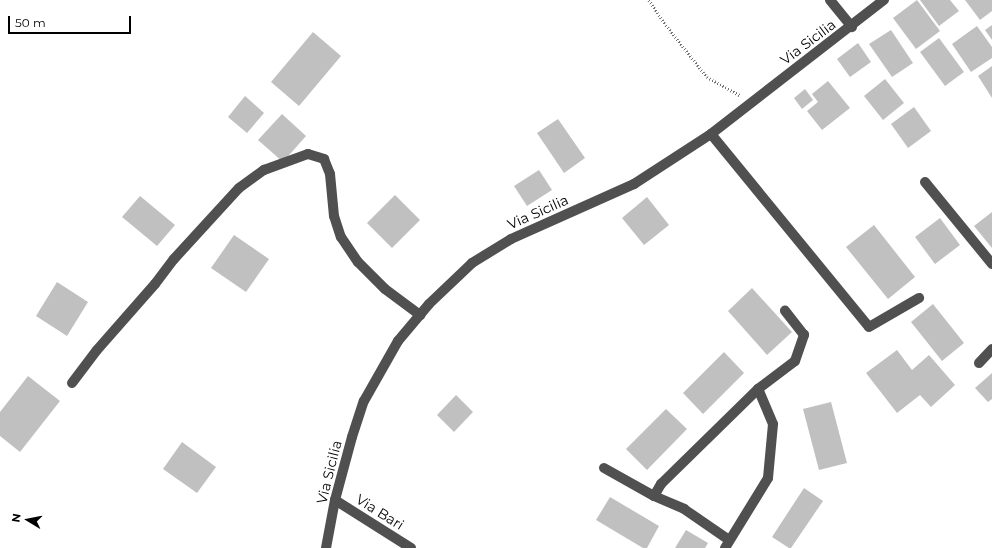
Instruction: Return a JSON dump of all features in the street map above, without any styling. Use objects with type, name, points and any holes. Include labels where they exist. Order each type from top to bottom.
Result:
[{"type":"street","points":[[830,0],[852,26]]},
{"type":"street","name":"Via Sicilia","points":[[326,548],[335,500],[352,437],[364,401],[398,341],[420,315],[472,263],[512,239],[634,184],[711,134],[884,0]]},
{"type":"street","points":[[711,134],[869,327],[919,298]]},
{"type":"street","points":[[72,383],[97,350],[155,284],[174,259],[238,188],[264,170],[308,154],[324,159],[330,174],[334,216],[341,237],[358,262],[385,289],[420,315]]},
{"type":"street","points":[[925,182],[992,264]]},
{"type":"street","points":[[654,496],[662,484],[758,389],[795,361],[804,335],[785,311]]},
{"type":"street","points":[[978,363],[992,349]]},
{"type":"street","points":[[604,468],[654,496],[684,508],[727,544],[768,478],[773,424],[758,389]]},
{"type":"street","name":"Via Bari","points":[[335,500],[411,548]]},
{"type":"path","points":[[649,0],[666,25],[707,77],[752,102]]},
{"type":"building","points":[[917,0],[940,31],[916,49],[893,18]]},
{"type":"building","points":[[920,0],[950,0],[959,11],[939,26]]},
{"type":"building","points":[[965,0],[992,0],[992,11],[980,20]]},
{"type":"building","points":[[992,25],[992,40],[985,30]]},
{"type":"building","points":[[977,26],[992,47],[992,58],[971,72],[952,44]]},
{"type":"building","points":[[891,30],[913,63],[892,77],[869,44]]},
{"type":"building","points":[[313,32],[341,56],[299,106],[271,82]]},
{"type":"building","points":[[939,38],[964,72],[945,86],[920,52]]},
{"type":"building","points":[[858,43],[871,62],[850,77],[837,59]]},
{"type":"building","points":[[992,66],[992,98],[978,76]]},
{"type":"building","points":[[885,79],[904,103],[883,120],[864,96]]},
{"type":"building","points":[[828,81],[850,108],[822,130],[807,111],[818,102],[812,94]]},
{"type":"building","points":[[805,89],[813,100],[802,109],[794,98]]},
{"type":"building","points":[[245,96],[264,113],[247,133],[228,117]]},
{"type":"building","points":[[914,107],[931,131],[908,148],[891,124]]},
{"type":"building","points":[[282,114],[306,136],[283,162],[258,140]]},
{"type":"building","points":[[558,119],[585,158],[564,173],[537,133]]},
{"type":"building","points":[[539,170],[552,190],[527,206],[514,186]]},
{"type":"building","points":[[395,195],[420,220],[392,248],[367,223]]},
{"type":"building","points":[[140,196],[175,225],[157,246],[122,217]]},
{"type":"building","points":[[647,197],[669,225],[644,245],[622,218]]},
{"type":"building","points":[[992,212],[992,248],[974,226]]},
{"type":"building","points":[[940,218],[960,245],[935,264],[915,237]]},
{"type":"building","points":[[874,225],[915,277],[888,299],[846,247]]},
{"type":"building","points":[[234,235],[269,259],[246,292],[211,268]]},
{"type":"building","points":[[57,282],[88,302],[67,336],[36,316]]},
{"type":"building","points":[[752,288],[792,332],[767,355],[728,311]]},
{"type":"building","points":[[933,304],[964,343],[942,361],[911,322]]},
{"type":"building","points":[[897,350],[912,370],[929,355],[955,385],[931,407],[920,395],[897,413],[866,373]]},
{"type":"building","points":[[724,352],[744,373],[703,414],[683,393]]},
{"type":"building","points":[[992,373],[992,399],[988,402],[975,388]]},
{"type":"building","points":[[28,376],[60,401],[20,452],[0,436],[0,412]]},
{"type":"building","points":[[456,395],[473,412],[454,432],[437,415]]},
{"type":"building","points":[[831,402],[847,463],[819,470],[803,409]]},
{"type":"building","points":[[666,409],[687,429],[647,470],[626,449]]},
{"type":"building","points":[[182,442],[216,467],[197,493],[163,469]]},
{"type":"building","points":[[804,488],[823,501],[791,548],[789,548],[772,537]]},
{"type":"building","points":[[610,497],[659,526],[647,548],[643,548],[596,520]]},
{"type":"building","points":[[686,530],[708,543],[705,548],[675,548]]}]
